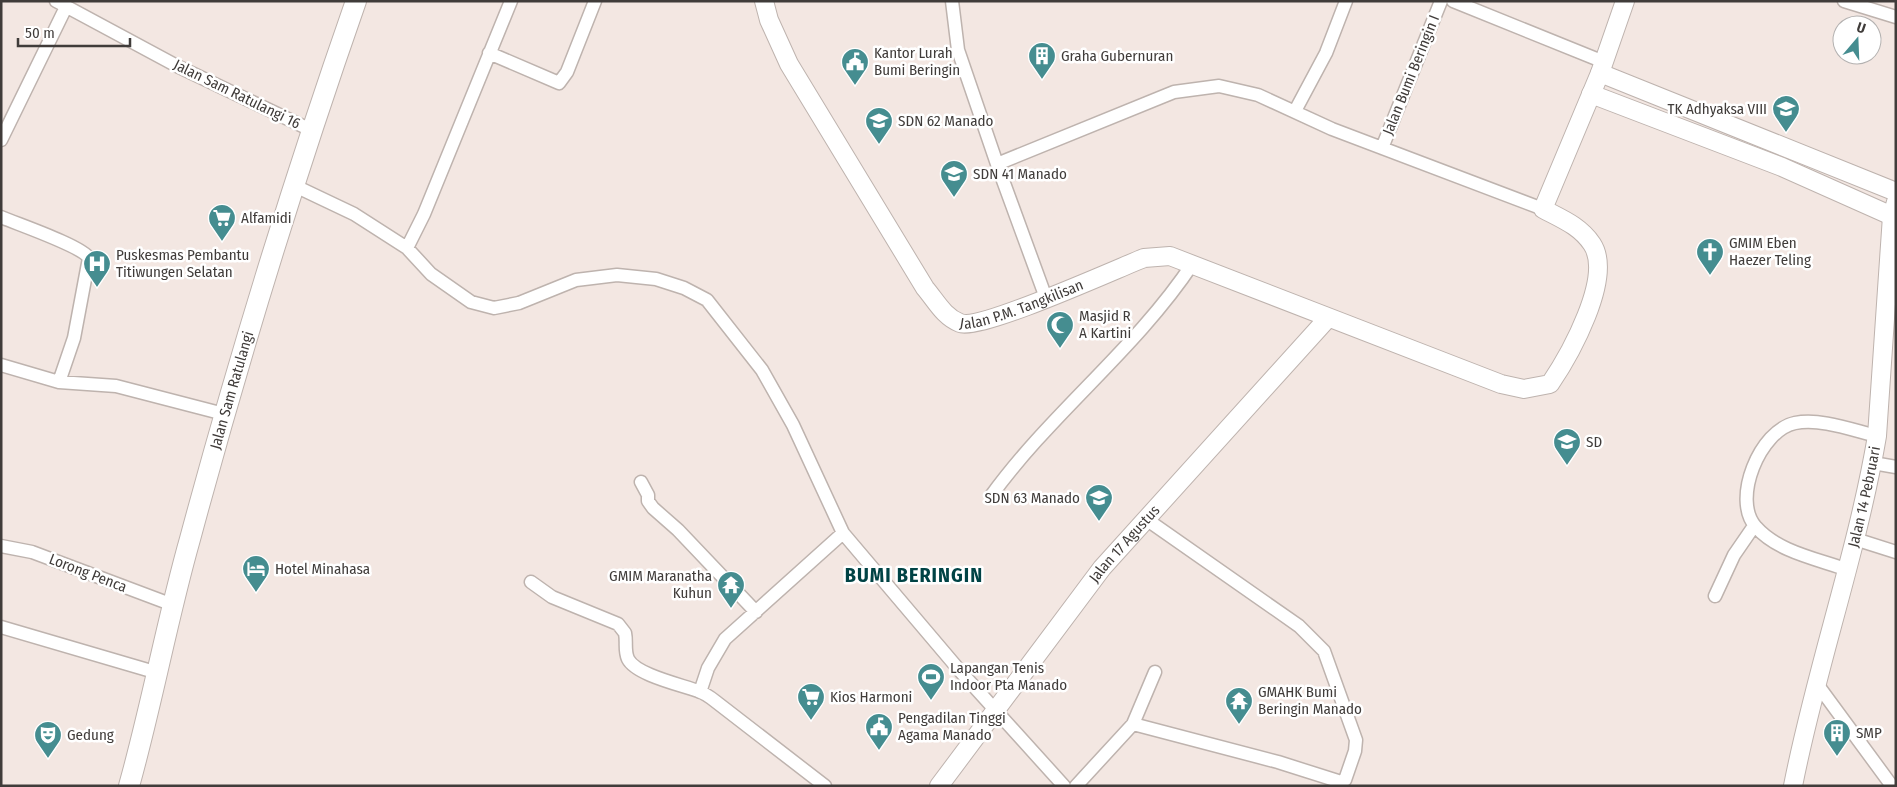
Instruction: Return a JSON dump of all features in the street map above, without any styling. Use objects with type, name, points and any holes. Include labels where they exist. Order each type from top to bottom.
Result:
[{"type":"main road","name":"Jalan Sam Ratulangi","points":[[129,786],[173,605],[224,414],[293,185],[356,1]]},
{"type":"street","points":[[407,248],[424,214],[511,1]]},
{"type":"street","points":[[489,53],[559,83],[567,72],[595,1]]},
{"type":"street","name":"Jalan P.M. Tangkilisan","points":[[764,1],[789,64],[925,288],[948,317],[962,324],[997,318],[1144,258],[1170,256],[1193,263],[1328,318],[1500,384],[1524,389],[1550,384],[1559,370],[1594,297],[1598,273],[1597,258],[1593,245],[1579,228],[1543,209]]},
{"type":"street","points":[[952,1],[958,50],[1046,298]]},
{"type":"street","points":[[1295,111],[1326,53],[1346,1]]},
{"type":"street","name":"Jalan Bumi Beringin I","points":[[1382,148],[1441,1]]},
{"type":"street","points":[[1453,1],[1602,67],[1686,108],[1896,192]]},
{"type":"street","points":[[997,164],[1174,92],[1197,87],[1219,86],[1258,95],[1332,129],[1543,209],[1602,67],[1625,1]]},
{"type":"street","points":[[1844,1],[1896,17]]},
{"type":"street","name":"Jalan Sam Ratulangi 16","points":[[61,4],[177,66],[312,130]]},
{"type":"street","points":[[1,140],[61,4]]},
{"type":"street","points":[[1591,94],[1894,209]]},
{"type":"street","points":[[1678,126],[1686,108]]},
{"type":"street","points":[[1782,167],[1789,149]]},
{"type":"street","points":[[293,185],[354,214],[407,248],[430,274],[471,302],[494,308],[519,303],[576,280],[617,276],[656,279],[684,288],[707,300],[762,370],[793,425],[843,533],[995,710],[1064,786]]},
{"type":"street","name":"Jalan 14 Pebruari","points":[[1793,786],[1817,684],[1856,539],[1873,463],[1877,436],[1883,331],[1891,297],[1894,209]]},
{"type":"street","points":[[1,217],[75,248],[87,254],[89,258],[74,338],[59,382]]},
{"type":"street","points":[[991,496],[1013,466],[1097,378],[1177,288],[1193,263]]},
{"type":"street","name":"Jalan 17 Agustus","points":[[939,786],[1102,568],[1328,318]]},
{"type":"street","points":[[1,365],[59,382],[116,386],[224,414]]},
{"type":"street","points":[[1848,570],[1786,548],[1754,526],[1748,507],[1748,487],[1758,455],[1774,434],[1794,424],[1811,422],[1877,436]]},
{"type":"street","points":[[1873,463],[1896,467]]},
{"type":"street","points":[[641,482],[648,494],[648,501],[653,508],[678,530],[756,612]]},
{"type":"street","points":[[1132,724],[1278,762],[1341,782],[1345,780],[1356,744],[1324,651],[1320,645],[1299,626],[1146,519]]},
{"type":"street","points":[[1715,596],[1734,554],[1754,526]]},
{"type":"street","points":[[700,692],[708,668],[726,639],[843,533]]},
{"type":"street","points":[[1856,539],[1896,552]]},
{"type":"street","name":"Lorong Penca","points":[[1,546],[32,552],[173,605]]},
{"type":"street","points":[[531,582],[552,597],[623,629],[626,638],[625,649],[629,661],[634,666],[664,680],[700,692],[726,709],[826,786]]},
{"type":"street","points":[[1,626],[158,673]]},
{"type":"street","points":[[1076,786],[1132,724],[1155,672]]},
{"type":"street","points":[[1817,684],[1892,786]]},
{"type":"place","name":"Graha Gubernuran","points":[[1042,80]]},
{"type":"place","name":"Kantor Lurah Bumi Beringin","points":[[855,86]]},
{"type":"place","name":"TK Adhyaksa VIII","points":[[1786,133]]},
{"type":"place","name":"SDN 62 Manado","points":[[879,145]]},
{"type":"place","name":"SDN 41 Manado","points":[[954,198]]},
{"type":"place","name":"Alfamidi","points":[[222,242]]},
{"type":"place","name":"GMIM Eben Haezer Teling","points":[[1710,276]]},
{"type":"place","name":"Puskesmas Pembantu Titiwungen Selatan","points":[[97,288]]},
{"type":"place","name":"Masjid R A Kartini","points":[[1060,349]]},
{"type":"place","name":"SD","points":[[1567,466]]},
{"type":"place","name":"SDN 63 Manado","points":[[1099,522]]},
{"type":"place","name":"Hotel Minahasa","points":[[256,593]]},
{"type":"place","name":"GMIM Maranatha Kuhun","points":[[731,609]]},
{"type":"place","name":"Lapangan Tenis Indoor Pta Manado","points":[[931,701]]},
{"type":"place","name":"Kios Harmoni","points":[[811,721]]},
{"type":"place","name":"GMAHK Bumi Beringin Manado","points":[[1239,725]]},
{"type":"place","name":"Pengadilan Tinggi Agama Manado","points":[[879,751]]},
{"type":"place","name":"SMP","points":[[1837,757]]},
{"type":"place","name":"Gedung","points":[[48,759]]},
{"type":"district","name":"BUMI BERINGIN","points":[[914,575]]}]
